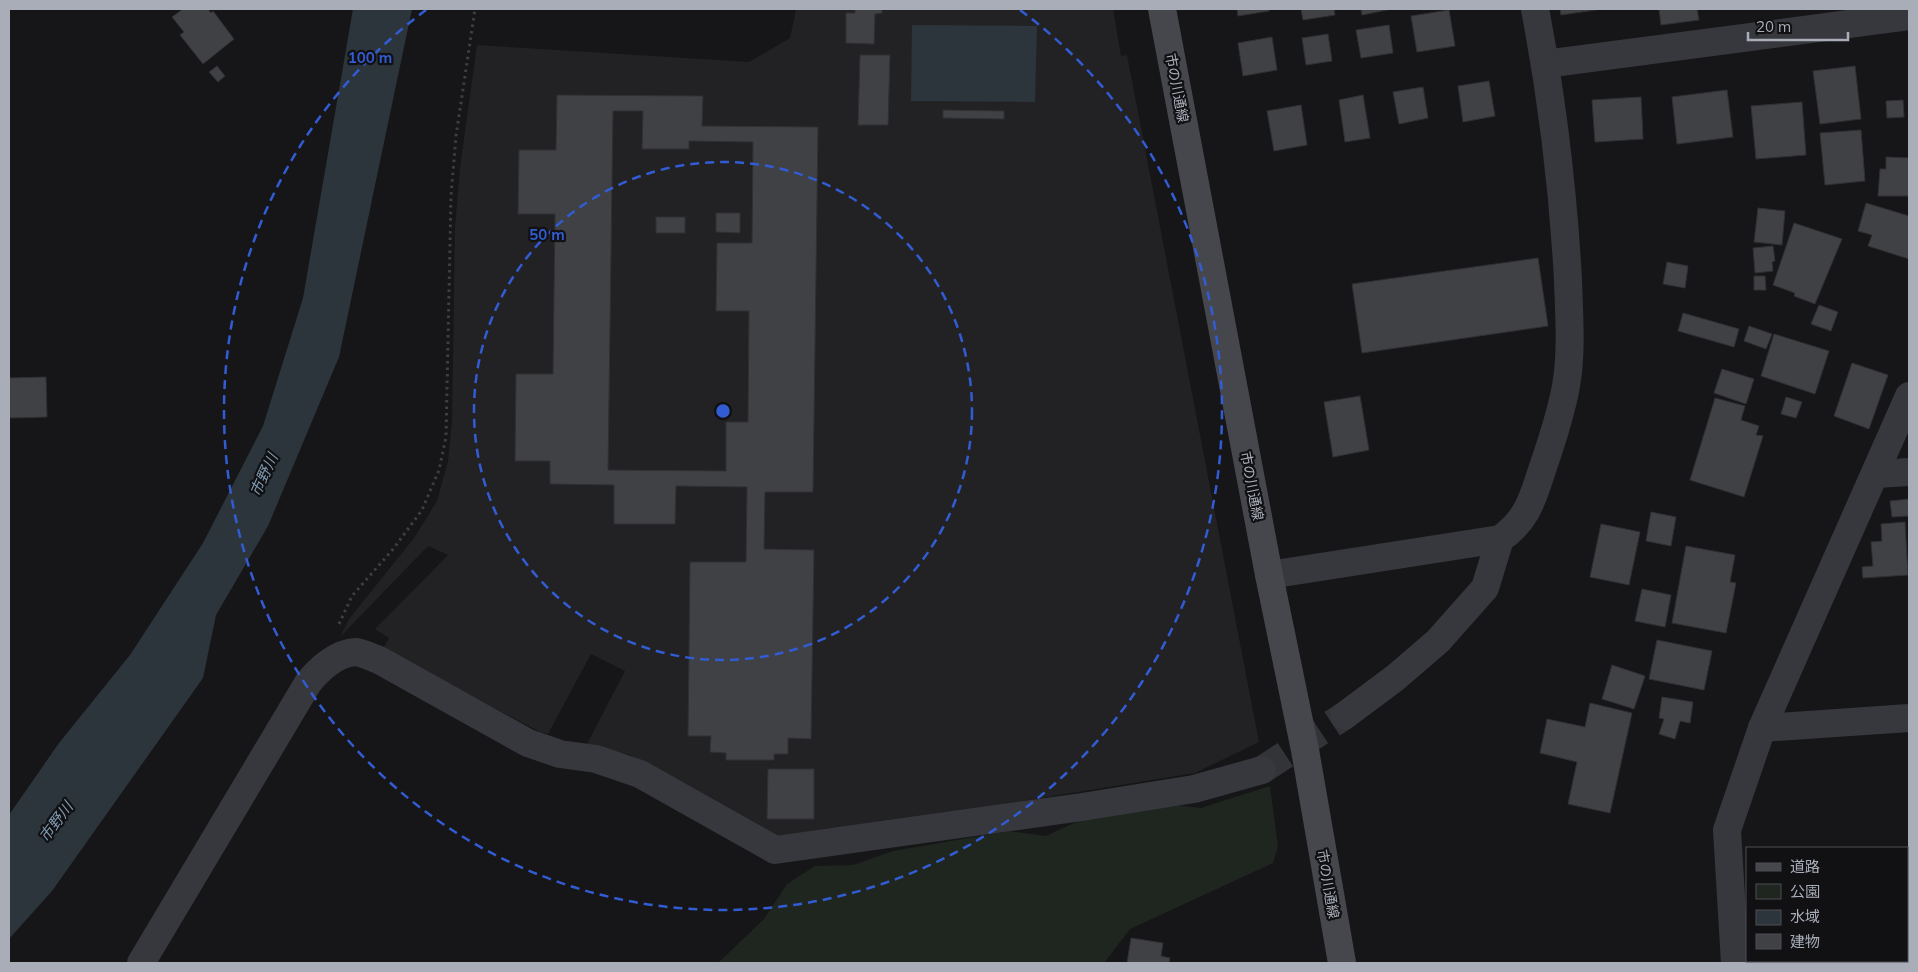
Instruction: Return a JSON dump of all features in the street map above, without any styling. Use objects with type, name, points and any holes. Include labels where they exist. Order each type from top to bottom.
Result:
[{"type":"street","name":"市の川通線","points":[[1162,9],[1268,575],[1305,750],[1342,963]]},
{"type":"street","points":[[1268,575],[1500,539],[1514,529],[1530,507],[1548,452],[1566,385],[1569,319],[1565,221],[1545,64],[1535,9]]},
{"type":"street","points":[[1545,64],[1909,16]]},
{"type":"street","points":[[1735,963],[1727,830],[1762,728],[1909,396]]},
{"type":"street","points":[[1876,474],[1909,472]]},
{"type":"street","points":[[1344,716],[1395,678],[1438,641],[1485,588],[1500,539]]},
{"type":"street","points":[[141,963],[308,683],[319,669],[331,661],[355,652],[379,660],[528,744],[560,754],[596,759],[640,774],[775,850],[1082,807],[1194,789],[1262,770]]},
{"type":"street","points":[[1762,728],[1909,718]]},
{"type":"path","points":[[331,661],[336,630],[352,596],[394,548],[422,510],[439,470],[446,437],[451,196],[456,136],[475,9]]},
{"type":"shaded area","points":[[796,9],[1113,9],[1121,56],[1127,55],[1259,742],[1195,773],[789,839],[767,835],[630,755],[587,744],[625,671],[591,654],[548,734],[540,732],[383,649],[389,638],[375,629],[448,555],[428,546],[340,637],[349,619],[414,538],[437,501],[448,461],[452,421],[455,228],[460,168],[477,45],[749,62],[790,38]]},
{"type":"green space","points":[[1270,786],[1278,846],[1273,863],[1130,929],[1104,963],[718,963],[764,919],[787,884],[815,866],[853,865],[893,851],[1009,831],[1046,836],[1089,816],[1140,801],[1201,808]]},
{"type":"water","name":"市野川","points":[[353,9],[412,9],[339,357],[268,526],[216,615],[203,678],[52,891],[9,939],[9,815],[59,743],[130,655],[203,543],[263,426],[303,298]]},
{"type":"water","points":[[912,25],[1037,26],[1035,102],[911,101]]},
{"type":"building","points":[[183,9],[208,9],[211,13],[213,11],[234,39],[203,64],[180,35],[184,32],[172,17]]},
{"type":"building","points":[[855,9],[882,9],[882,13],[875,14],[874,44],[846,43],[846,13],[855,13]]},
{"type":"building","points":[[1237,9],[1269,9],[1269,11],[1238,16]]},
{"type":"building","points":[[1301,9],[1334,9],[1335,15],[1303,20]]},
{"type":"building","points":[[1361,9],[1392,9],[1362,15]]},
{"type":"building","points":[[1560,9],[1602,9],[1561,15]]},
{"type":"building","points":[[1659,9],[1697,9],[1699,20],[1661,25]]},
{"type":"building","points":[[1449,10],[1455,46],[1417,52],[1411,16]]},
{"type":"building","points":[[1389,25],[1393,53],[1361,58],[1356,30]]},
{"type":"building","points":[[1328,34],[1332,61],[1306,65],[1302,38]]},
{"type":"building","points":[[1272,37],[1277,70],[1243,76],[1238,43]]},
{"type":"building","points":[[860,55],[890,55],[888,125],[858,125]]},
{"type":"building","points":[[217,66],[225,76],[218,82],[209,72]]},
{"type":"building","points":[[1855,66],[1861,119],[1820,124],[1813,71]]},
{"type":"building","points":[[1489,81],[1495,116],[1463,122],[1458,86]]},
{"type":"building","points":[[1423,87],[1428,118],[1399,124],[1393,92]]},
{"type":"building","points":[[1727,90],[1733,137],[1677,144],[1672,97]]},
{"type":"building","points":[[557,95],[703,96],[702,126],[818,127],[813,492],[765,492],[764,549],[814,550],[811,739],[788,738],[788,754],[774,754],[774,760],[726,760],[726,753],[710,752],[711,736],[688,736],[690,562],[746,562],[747,487],[676,486],[675,524],[614,524],[614,485],[550,484],[550,461],[515,461],[516,374],[553,374],[555,214],[518,214],[519,150],[556,150]],"holes":[[[613,111],[643,111],[642,149],[689,149],[689,141],[753,142],[752,243],[717,243],[716,311],[749,311],[748,422],[726,422],[726,471],[608,470]]]},
{"type":"building","points":[[1363,95],[1370,138],[1345,142],[1339,100]]},
{"type":"building","points":[[1641,97],[1643,139],[1595,142],[1592,100]]},
{"type":"building","points":[[1903,100],[1904,117],[1887,118],[1886,101]]},
{"type":"building","points":[[1802,102],[1806,155],[1756,159],[1751,106]]},
{"type":"building","points":[[1301,105],[1307,145],[1274,151],[1267,111]]},
{"type":"building","points":[[943,110],[1004,111],[1004,119],[943,118]]},
{"type":"building","points":[[1861,130],[1865,181],[1825,185],[1820,133]]},
{"type":"building","points":[[1886,157],[1909,158],[1909,196],[1878,196],[1880,169],[1886,169]]},
{"type":"building","points":[[1866,203],[1909,216],[1909,259],[1868,246],[1872,235],[1858,231]]},
{"type":"building","points":[[1758,208],[1785,211],[1782,245],[1754,242]]},
{"type":"building","points":[[716,213],[740,213],[740,233],[716,232]]},
{"type":"building","points":[[656,217],[685,217],[685,233],[656,233]]},
{"type":"building","points":[[1794,223],[1842,239],[1815,304],[1794,296],[1795,293],[1773,285]]},
{"type":"building","points":[[1773,246],[1775,261],[1772,262],[1773,271],[1755,273],[1753,248]]},
{"type":"building","points":[[1538,258],[1548,326],[1362,353],[1352,284]]},
{"type":"building","points":[[1667,262],[1688,266],[1685,288],[1663,284]]},
{"type":"building","points":[[1754,276],[1765,276],[1766,290],[1754,290]]},
{"type":"building","points":[[1819,305],[1838,312],[1831,331],[1811,324]]},
{"type":"building","points":[[1683,313],[1739,329],[1734,347],[1678,331]]},
{"type":"building","points":[[1749,326],[1772,334],[1766,349],[1744,341]]},
{"type":"building","points":[[1774,334],[1829,351],[1815,394],[1761,376]]},
{"type":"building","points":[[1852,363],[1888,375],[1869,429],[1834,416]]},
{"type":"building","points":[[1722,369],[1754,379],[1746,404],[1714,393]]},
{"type":"building","points":[[46,377],[47,417],[9,418],[9,378]]},
{"type":"building","points":[[1360,396],[1369,450],[1333,457],[1324,402]]},
{"type":"building","points":[[1786,397],[1802,402],[1796,418],[1781,414]]},
{"type":"building","points":[[1715,398],[1745,406],[1741,420],[1759,426],[1756,435],[1763,436],[1744,497],[1690,480]]},
{"type":"building","points":[[1909,499],[1909,516],[1892,517],[1890,501]]},
{"type":"building","points":[[1651,512],[1676,517],[1671,546],[1646,541]]},
{"type":"building","points":[[1905,522],[1908,575],[1863,578],[1862,567],[1873,566],[1871,542],[1882,541],[1881,524]]},
{"type":"building","points":[[1601,524],[1640,532],[1629,585],[1590,577]]},
{"type":"building","points":[[1686,546],[1735,555],[1730,582],[1736,583],[1726,633],[1672,623]]},
{"type":"building","points":[[1642,589],[1671,595],[1665,627],[1635,621]]},
{"type":"building","points":[[1657,640],[1712,651],[1704,690],[1649,679]]},
{"type":"building","points":[[1612,665],[1645,676],[1634,709],[1602,699]]},
{"type":"building","points":[[1662,697],[1693,702],[1690,723],[1680,721],[1675,739],[1659,734],[1664,719],[1659,718]]},
{"type":"building","points":[[1590,703],[1632,713],[1610,813],[1568,804],[1577,762],[1540,753],[1547,719],[1585,727]]},
{"type":"building","points":[[768,769],[814,769],[814,819],[767,819]]},
{"type":"building","points":[[1909,847],[1909,880],[1908,880]]},
{"type":"building","points":[[1908,893],[1909,893],[1908,946]]},
{"type":"building","points":[[1131,938],[1163,943],[1161,956],[1170,958],[1169,963],[1127,963]]},
{"type":"tunnel","points":[[1262,770],[1344,716]]}]
